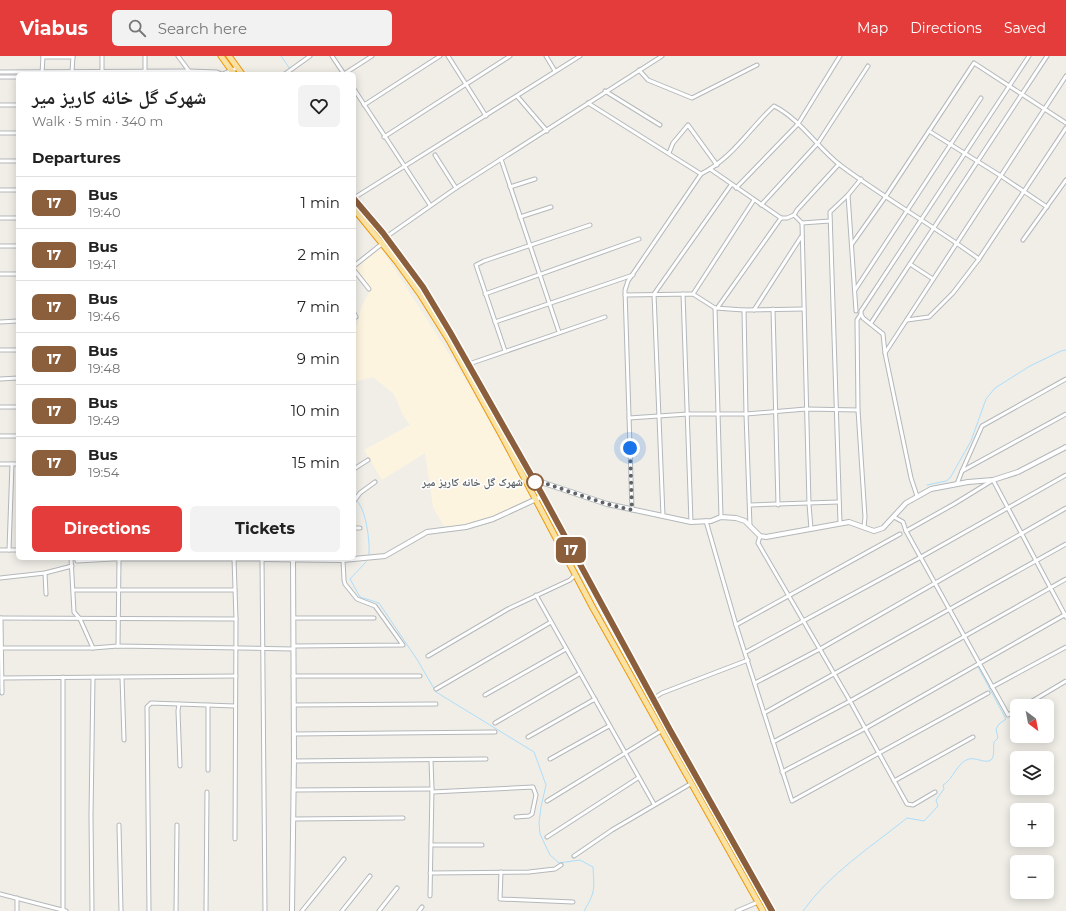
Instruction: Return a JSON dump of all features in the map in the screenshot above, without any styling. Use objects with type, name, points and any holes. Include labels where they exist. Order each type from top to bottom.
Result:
[{"type":"highway","points":[[220,56],[233,72]]},
{"type":"highway","points":[[229,56],[240,72]]},
{"type":"highway","points":[[356,202],[385,235],[423,287],[438,317],[496,419],[543,496],[654,698],[670,730],[772,911]]},
{"type":"highway","points":[[356,211],[383,243],[438,317],[468,364],[478,386]]},
{"type":"highway","points":[[378,237],[385,235]]},
{"type":"highway","points":[[496,419],[529,488],[575,575],[763,911]]},
{"type":"street","points":[[42,72],[42,56],[73,56],[72,72]]},
{"type":"street","points":[[102,56],[102,72]]},
{"type":"street","points":[[145,56],[145,71]]},
{"type":"street","points":[[178,56],[188,71]]},
{"type":"street","points":[[288,72],[310,56]]},
{"type":"street","points":[[332,56],[343,72]]},
{"type":"street","points":[[347,72],[372,56]]},
{"type":"street","points":[[364,105],[440,56]]},
{"type":"street","points":[[448,56],[468,84],[486,116]]},
{"type":"street","points":[[384,137],[510,56]]},
{"type":"street","points":[[546,56],[555,71]]},
{"type":"street","points":[[356,199],[580,56]]},
{"type":"street","points":[[385,235],[501,159],[547,131],[605,91],[662,56]]},
{"type":"street","points":[[736,188],[798,124],[840,56]]},
{"type":"street","points":[[864,527],[865,517],[858,410],[859,362],[857,320],[861,314],[861,311],[966,154],[1029,56]]},
{"type":"street","points":[[871,323],[1047,56]]},
{"type":"street","points":[[639,70],[648,80],[692,98],[757,64]]},
{"type":"street","points":[[852,244],[886,196],[974,64],[1066,123]]},
{"type":"street","points":[[761,205],[818,143],[868,66]]},
{"type":"street","points":[[233,72],[237,68]]},
{"type":"street","points":[[0,72],[16,72]]},
{"type":"street","points":[[124,72],[191,72]]},
{"type":"street","points":[[886,353],[956,243],[1066,76]]},
{"type":"street","points":[[0,77],[16,77]]},
{"type":"street","points":[[605,91],[660,125]]},
{"type":"street","points":[[356,93],[430,205]]},
{"type":"street","points":[[517,96],[547,131]]},
{"type":"street","points":[[855,290],[981,98]]},
{"type":"street","points":[[588,103],[701,174]]},
{"type":"street","points":[[0,105],[16,105]]},
{"type":"street","points":[[632,510],[625,290],[633,275],[701,174],[717,165],[742,143],[774,106],[798,124],[839,164],[934,227],[979,259]]},
{"type":"street","points":[[668,153],[673,143],[688,125],[717,165]]},
{"type":"street","points":[[907,320],[929,317],[954,293],[1025,192],[1066,128]]},
{"type":"street","points":[[929,131],[978,161],[1047,207]]},
{"type":"street","points":[[0,133],[16,133]]},
{"type":"street","points":[[435,155],[456,188]]},
{"type":"street","points":[[501,159],[559,332]]},
{"type":"street","points":[[0,161],[16,161]]},
{"type":"street","points":[[710,169],[731,185],[781,218],[787,218],[794,215],[839,164]]},
{"type":"street","points":[[510,187],[536,179]]},
{"type":"street","points":[[840,523],[830,212],[848,195],[861,179]]},
{"type":"street","points":[[1024,240],[1066,180]]},
{"type":"street","points":[[663,516],[654,294],[731,185]]},
{"type":"street","points":[[0,190],[16,190]]},
{"type":"street","points":[[848,195],[856,311]]},
{"type":"street","points":[[693,294],[754,200]]},
{"type":"street","points":[[520,217],[550,207]]},
{"type":"street","points":[[794,215],[802,223],[806,409],[811,530]]},
{"type":"street","points":[[0,218],[16,218]]},
{"type":"street","points":[[721,517],[717,414],[717,308],[781,218]]},
{"type":"street","points":[[802,223],[830,220]]},
{"type":"street","points":[[505,351],[485,294],[477,264],[590,225]]},
{"type":"street","points":[[754,310],[802,237]]},
{"type":"street","points":[[485,294],[639,239]]},
{"type":"street","points":[[356,264],[383,243]]},
{"type":"street","points":[[0,246],[16,246]]},
{"type":"street","points":[[910,264],[933,279]]},
{"type":"street","points":[[356,273],[369,290]]},
{"type":"street","points":[[0,274],[16,274]]},
{"type":"street","points":[[495,322],[633,275]]},
{"type":"street","points":[[683,294],[691,522]]},
{"type":"street","points":[[625,295],[693,294],[717,308],[744,310],[804,309]]},
{"type":"street","points":[[773,309],[778,505]]},
{"type":"street","points":[[744,310],[750,528]]},
{"type":"street","points":[[861,314],[883,334],[911,478],[917,496]]},
{"type":"street","points":[[468,364],[605,317]]},
{"type":"street","points":[[0,322],[16,322]]},
{"type":"street","points":[[0,350],[16,350]]},
{"type":"street","points":[[0,379],[16,378]]},
{"type":"street","points":[[957,484],[982,426],[1066,379]]},
{"type":"street","points":[[0,407],[16,407]]},
{"type":"street","points":[[629,418],[688,414],[746,414],[806,409],[858,410]]},
{"type":"street","points":[[962,471],[1066,414]]},
{"type":"street","points":[[0,436],[16,436]]},
{"type":"street","points":[[529,488],[536,484],[544,483],[600,502],[691,522],[706,521],[721,517],[742,519],[760,536],[766,537],[849,522],[874,531],[883,528],[898,519],[906,503],[931,489],[957,484],[993,480],[1018,472],[1066,447]]},
{"type":"street","points":[[356,468],[368,460]]},
{"type":"street","points":[[0,464],[16,464]]},
{"type":"street","points":[[8,550],[12,464]]},
{"type":"street","points":[[746,652],[1008,509],[1066,475]]},
{"type":"street","points":[[782,772],[866,728],[978,662],[1065,615],[1035,562],[993,480]]},
{"type":"street","points":[[906,531],[993,480]]},
{"type":"street","points":[[356,498],[375,482]]},
{"type":"street","points":[[356,559],[385,556],[427,532],[466,526],[493,519],[543,496]]},
{"type":"street","points":[[750,505],[839,502]]},
{"type":"street","points":[[755,683],[820,649],[1066,508]]},
{"type":"street","points":[[898,519],[921,557],[992,688],[1008,715],[1010,714]]},
{"type":"street","points":[[706,521],[736,625],[746,652],[792,801],[988,693]]},
{"type":"street","points":[[736,625],[900,534]]},
{"type":"street","points":[[760,536],[758,543],[866,728],[907,804],[910,806],[935,792]]},
{"type":"street","points":[[764,713],[835,675],[1066,544]]},
{"type":"street","points":[[0,550],[16,550]]},
{"type":"street","points":[[71,560],[74,612],[80,619],[93,648]]},
{"type":"street","points":[[118,646],[119,560]]},
{"type":"street","points":[[234,560],[236,619],[235,839]]},
{"type":"street","points":[[262,560],[265,911]]},
{"type":"street","points":[[292,911],[294,790],[293,560]]},
{"type":"street","points":[[1,648],[93,648],[118,646],[262,649],[403,646],[375,606],[357,599],[345,584],[343,560]]},
{"type":"street","points":[[0,578],[45,573],[72,566]]},
{"type":"street","points":[[45,573],[46,594]]},
{"type":"street","points":[[428,656],[508,608],[570,580],[575,575]]},
{"type":"street","points":[[773,742],[850,701],[1066,579]]},
{"type":"street","points":[[73,590],[235,590]]},
{"type":"street","points":[[536,595],[579,674],[654,804]]},
{"type":"street","points":[[2,693],[0,618],[236,619]]},
{"type":"street","points":[[294,618],[374,618]]},
{"type":"street","points":[[436,689],[551,622]]},
{"type":"street","points":[[992,688],[1066,647]]},
{"type":"street","points":[[485,695],[566,649]]},
{"type":"street","points":[[654,698],[662,693],[748,660]]},
{"type":"street","points":[[495,723],[579,674]]},
{"type":"street","points":[[2,678],[236,676]]},
{"type":"street","points":[[293,676],[420,676]]},
{"type":"street","points":[[0,894],[64,910],[63,677]]},
{"type":"street","points":[[92,911],[91,816],[94,677]]},
{"type":"street","points":[[122,677],[124,740]]},
{"type":"street","points":[[1036,699],[1066,681]]},
{"type":"street","points":[[528,737],[594,700]]},
{"type":"street","points":[[149,911],[147,706],[151,703],[235,706]]},
{"type":"street","points":[[179,704],[180,766]]},
{"type":"street","points":[[294,705],[436,704]]},
{"type":"street","points":[[208,705],[208,770]]},
{"type":"street","points":[[550,759],[609,726]]},
{"type":"street","points":[[547,801],[661,731]]},
{"type":"street","points":[[294,734],[495,732]]},
{"type":"street","points":[[894,781],[973,737]]},
{"type":"street","points":[[294,761],[486,759]]},
{"type":"street","points":[[430,896],[432,791],[431,760]]},
{"type":"street","points":[[547,837],[638,778]]},
{"type":"street","points":[[574,856],[654,804],[692,783]]},
{"type":"street","points":[[294,790],[432,791],[533,787],[536,796],[532,814],[529,816],[516,817]]},
{"type":"street","points":[[206,792],[206,911]]},
{"type":"street","points":[[293,818],[403,818]]},
{"type":"street","points":[[119,825],[121,911]]},
{"type":"street","points":[[176,911],[178,825]]},
{"type":"street","points":[[431,845],[482,845]]},
{"type":"street","points":[[302,911],[344,859]]},
{"type":"street","points":[[430,873],[529,872],[556,869],[561,865]]},
{"type":"street","points":[[501,872],[500,899],[572,902]]},
{"type":"street","points":[[342,911],[370,876]]},
{"type":"street","points":[[379,911],[397,888]]},
{"type":"street","points":[[17,898],[17,911]]},
{"type":"street","points":[[737,911],[758,902]]},
{"type":"street","points":[[50,906],[50,911]]},
{"type":"street","points":[[419,911],[422,907]]},
{"type":"shaded area","points":[[381,248],[471,388],[531,498],[494,516],[462,526],[444,526],[433,507],[425,453],[382,480],[364,450],[410,425],[403,415],[394,394],[373,377],[356,381],[356,326],[361,308],[371,289],[356,271],[356,267]]},
{"type":"waterway","points":[[281,56],[290,69]]},
{"type":"waterway","points":[[927,485],[946,481],[950,478],[971,441],[986,399],[995,388],[1030,366],[1066,350]]},
{"type":"waterway","points":[[356,500],[365,517],[369,541],[369,554]]},
{"type":"waterway","points":[[366,562],[350,579],[360,597],[379,603],[418,661],[436,692],[534,752],[546,785],[539,823],[540,834],[550,855],[559,863],[580,860],[593,867],[593,890],[591,899],[584,911]]},
{"type":"waterway","points":[[803,911],[814,897],[838,873],[907,818],[924,821],[938,806],[936,800],[944,789],[943,785],[949,780],[962,763],[969,759],[986,761],[991,760],[994,742],[998,738],[996,729],[999,724],[1006,719],[978,667]]},
{"type":"bus line","name":"17","points":[[356,201],[383,233],[423,287],[450,332],[543,496],[654,698],[670,730],[772,911]]},
{"type":"place","name":"شهرک گل خانه کاریز میر","points":[[535,482]]},
{"type":"route","points":[[535,482],[536,484],[544,483],[587,498],[632,510],[630,448]]}]
